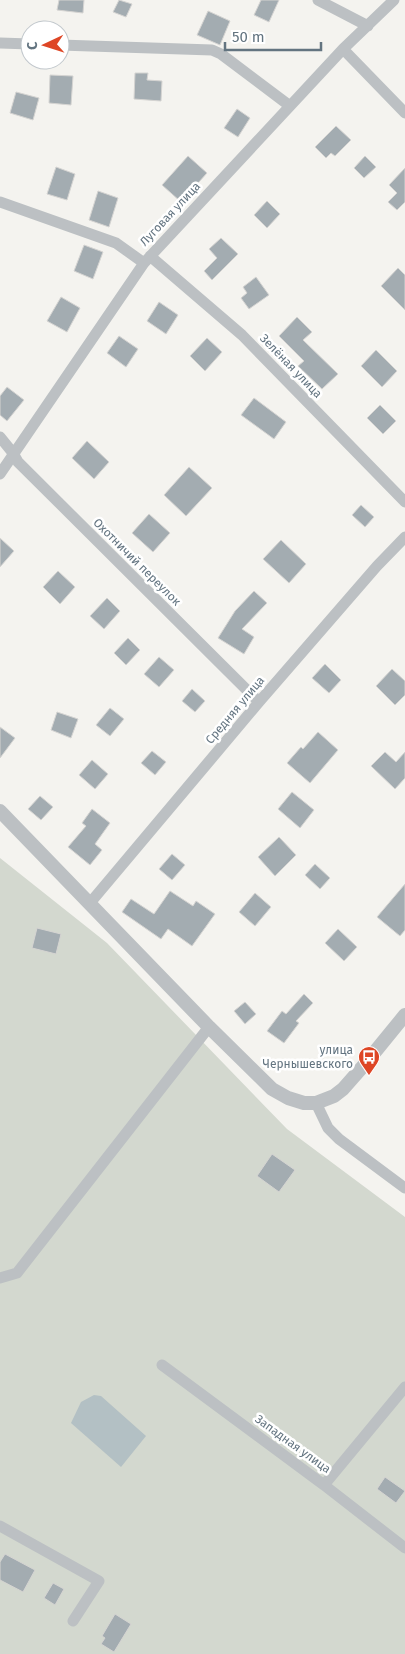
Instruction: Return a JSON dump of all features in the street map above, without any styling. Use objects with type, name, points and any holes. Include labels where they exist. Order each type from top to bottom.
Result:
[{"type":"street","points":[[318,0],[368,26]]},
{"type":"street","name":"Луговая улица","points":[[0,474],[147,259],[343,49],[394,0]]},
{"type":"street","points":[[0,44],[20,44]]},
{"type":"street","points":[[70,45],[212,50],[222,54],[290,106]]},
{"type":"street","points":[[343,49],[405,113]]},
{"type":"street","name":"Зелёная улица","points":[[0,202],[116,243],[166,268],[242,335],[405,502]]},
{"type":"street","name":"Охотничий переулок","points":[[0,437],[18,462],[259,702]]},
{"type":"street","name":"Средняя улица","points":[[90,903],[259,702],[377,566],[405,537]]},
{"type":"street","points":[[0,811],[209,1028],[272,1089],[288,1098],[304,1103],[316,1103],[329,1099],[342,1089],[405,1015]]},
{"type":"street","points":[[0,1278],[17,1273],[209,1028]]},
{"type":"street","points":[[316,1103],[328,1128],[339,1139],[405,1188]]},
{"type":"street","name":"Западная улица","points":[[162,1365],[324,1484],[405,1548]]},
{"type":"street","points":[[324,1484],[405,1387]]},
{"type":"street","points":[[0,1526],[99,1582],[73,1621]]},
{"type":"shaded area","points":[[0,858],[107,943],[287,1129],[405,1217],[405,1654],[0,1654]]},
{"type":"shaded area","points":[[94,1395],[101,1396],[146,1436],[121,1467],[71,1423],[81,1402]]},
{"type":"building","points":[[59,0],[84,0],[83,13],[57,10]]},
{"type":"building","points":[[119,0],[132,4],[126,17],[113,12]]},
{"type":"building","points":[[261,0],[279,0],[269,22],[254,15]]},
{"type":"building","points":[[208,11],[230,21],[220,45],[197,35]]},
{"type":"building","points":[[135,73],[148,73],[147,80],[162,81],[161,101],[134,99]]},
{"type":"building","points":[[50,75],[73,76],[71,105],[49,103]]},
{"type":"building","points":[[16,92],[39,98],[33,120],[10,113]]},
{"type":"building","points":[[237,109],[250,118],[238,137],[224,128]]},
{"type":"building","points":[[336,126],[351,140],[335,156],[331,153],[326,158],[315,147]]},
{"type":"building","points":[[188,156],[207,173],[181,202],[162,185]]},
{"type":"building","points":[[365,156],[376,167],[364,178],[354,168]]},
{"type":"building","points":[[56,167],[75,174],[67,200],[47,194]]},
{"type":"building","points":[[405,168],[405,202],[397,210],[388,202],[397,193],[389,185]]},
{"type":"building","points":[[98,191],[118,198],[109,227],[89,220]]},
{"type":"building","points":[[267,201],[280,214],[267,228],[254,215]]},
{"type":"building","points":[[221,238],[238,254],[212,280],[204,271],[217,258],[209,249]]},
{"type":"building","points":[[84,245],[103,252],[93,279],[74,271]]},
{"type":"building","points":[[398,268],[405,275],[405,310],[381,286]]},
{"type":"building","points":[[256,277],[269,295],[249,309],[241,298],[247,293],[243,287]]},
{"type":"building","points":[[61,297],[80,308],[67,332],[47,321]]},
{"type":"building","points":[[159,302],[178,315],[166,334],[147,321]]},
{"type":"building","points":[[297,317],[312,332],[303,340],[338,374],[322,389],[298,366],[304,361],[279,336]]},
{"type":"building","points":[[119,336],[138,349],[126,367],[107,353]]},
{"type":"building","points":[[207,338],[222,352],[205,371],[190,356]]},
{"type":"building","points":[[376,350],[397,371],[382,387],[361,366]]},
{"type":"building","points":[[7,387],[24,400],[7,421],[0,415],[0,396]]},
{"type":"building","points":[[254,398],[286,422],[274,439],[241,415]]},
{"type":"building","points":[[380,405],[396,421],[383,434],[367,418]]},
{"type":"building","points":[[87,441],[109,462],[94,479],[72,458]]},
{"type":"building","points":[[189,467],[212,488],[186,516],[164,495]]},
{"type":"building","points":[[361,505],[374,517],[365,527],[352,515]]},
{"type":"building","points":[[149,514],[170,533],[153,552],[132,533]]},
{"type":"building","points":[[0,538],[14,551],[0,567]]},
{"type":"building","points":[[281,540],[306,564],[289,583],[263,559]]},
{"type":"building","points":[[58,571],[75,587],[60,604],[43,587]]},
{"type":"building","points":[[254,591],[267,603],[242,629],[254,637],[244,654],[218,638],[235,611]]},
{"type":"building","points":[[107,598],[120,611],[104,629],[90,616]]},
{"type":"building","points":[[128,638],[140,650],[126,665],[114,653]]},
{"type":"building","points":[[159,657],[174,670],[159,687],[144,674]]},
{"type":"building","points":[[325,664],[341,680],[329,693],[312,678]]},
{"type":"building","points":[[392,669],[405,681],[405,695],[395,705],[376,686]]},
{"type":"building","points":[[192,689],[205,701],[195,712],[182,701]]},
{"type":"building","points":[[110,708],[124,719],[110,736],[96,725]]},
{"type":"building","points":[[57,712],[78,719],[71,738],[51,730]]},
{"type":"building","points":[[0,727],[15,738],[0,758]]},
{"type":"building","points":[[318,732],[338,750],[310,783],[287,763]]},
{"type":"building","points":[[152,751],[166,762],[155,775],[141,763]]},
{"type":"building","points":[[385,752],[396,762],[405,752],[405,778],[395,789],[371,766]]},
{"type":"building","points":[[92,760],[108,774],[95,789],[79,775]]},
{"type":"building","points":[[292,792],[314,810],[300,828],[278,809]]},
{"type":"building","points":[[40,796],[53,807],[41,820],[28,809]]},
{"type":"building","points":[[92,809],[110,823],[95,844],[102,850],[90,865],[68,847],[86,826],[82,823]]},
{"type":"building","points":[[279,837],[296,855],[275,876],[258,857]]},
{"type":"building","points":[[172,854],[185,865],[172,880],[159,869]]},
{"type":"building","points":[[315,864],[330,878],[320,889],[305,875]]},
{"type":"building","points":[[405,884],[405,930],[400,936],[377,917]]},
{"type":"building","points":[[170,891],[193,906],[196,901],[215,914],[192,946],[168,929],[161,939],[122,912],[131,899],[154,914]]},
{"type":"building","points":[[255,893],[271,907],[255,926],[239,912]]},
{"type":"building","points":[[37,928],[61,934],[56,954],[32,948]]},
{"type":"building","points":[[338,929],[357,947],[344,961],[325,943]]},
{"type":"building","points":[[304,994],[313,1003],[296,1021],[299,1023],[284,1043],[267,1031],[282,1011],[286,1014]]},
{"type":"building","points":[[245,1002],[256,1014],[245,1024],[234,1011]]},
{"type":"building","points":[[272,1154],[295,1170],[279,1192],[257,1176]]},
{"type":"building","points":[[385,1477],[405,1491],[396,1503],[377,1489]]},
{"type":"building","points":[[5,1554],[35,1570],[23,1592],[0,1580],[0,1562]]},
{"type":"building","points":[[53,1583],[64,1589],[55,1605],[44,1598]]},
{"type":"building","points":[[115,1614],[131,1624],[114,1652],[101,1644],[105,1638],[102,1636]]},
{"type":"place","name":"улица Чернышевского","points":[[369,1076]]}]
